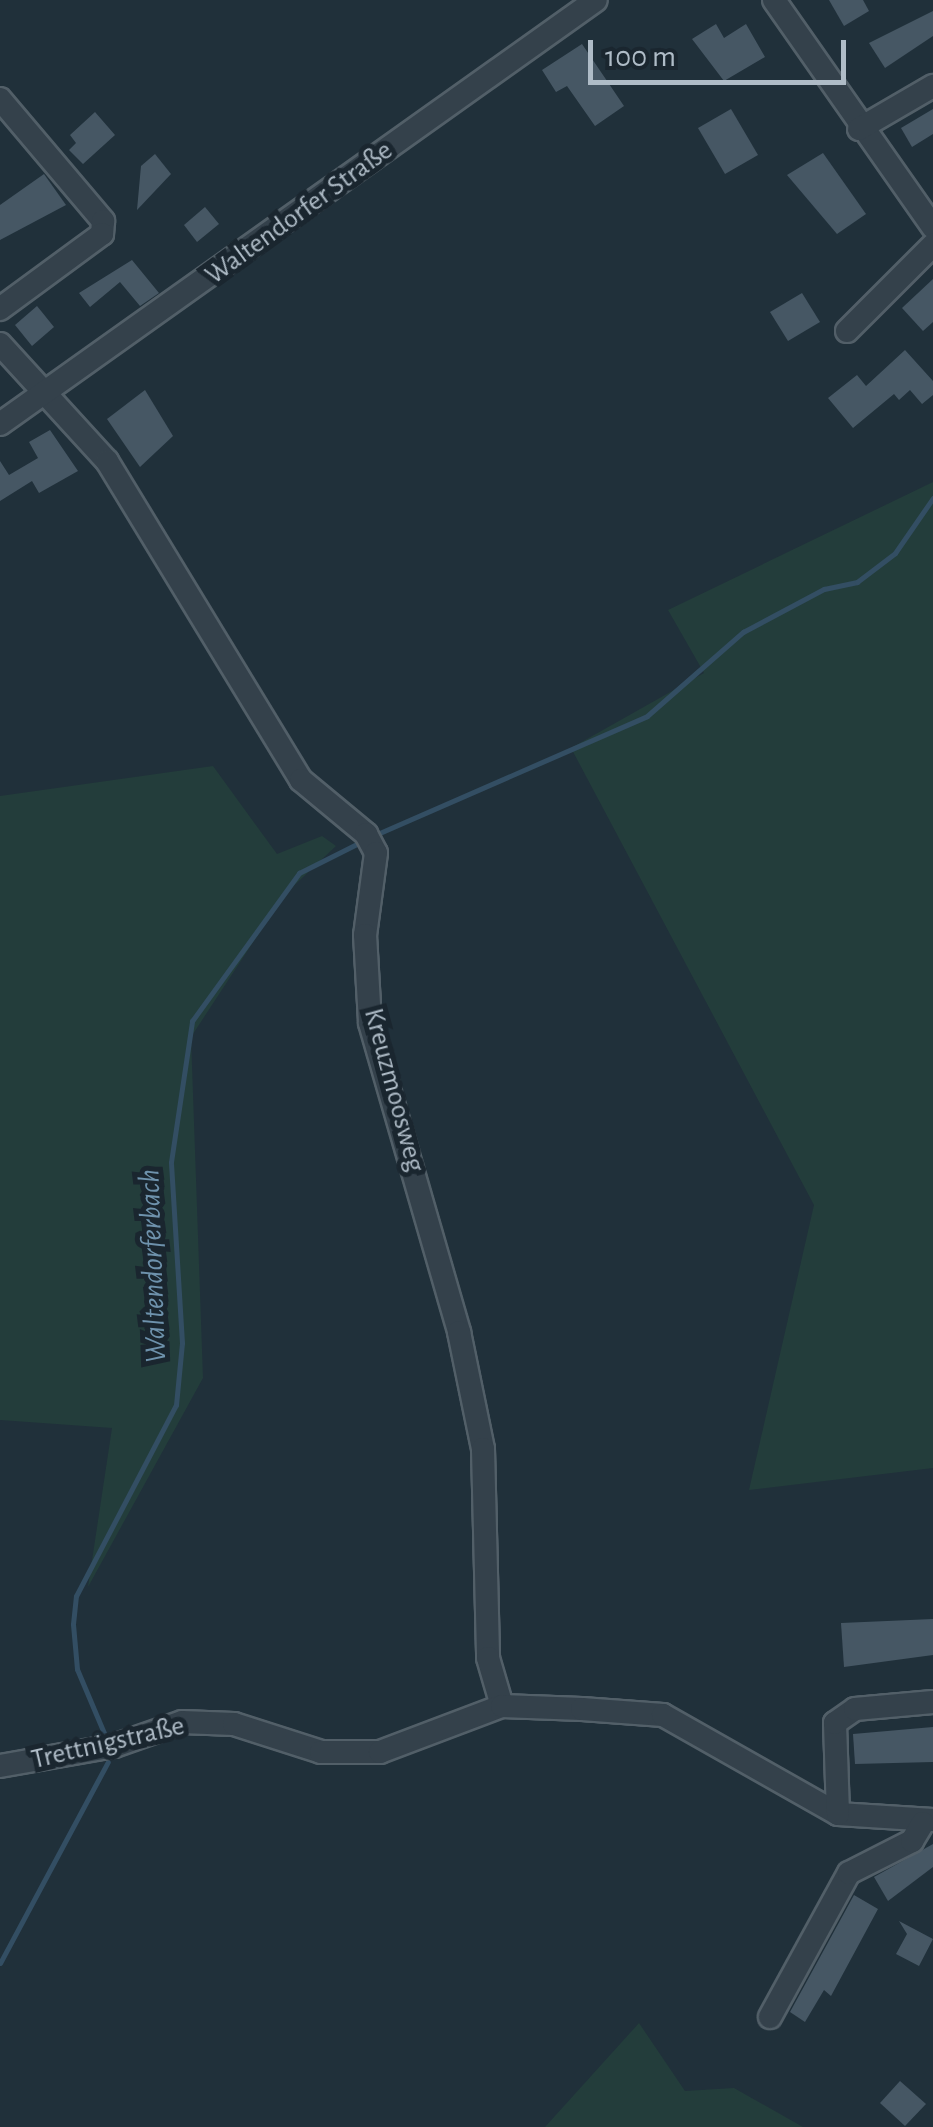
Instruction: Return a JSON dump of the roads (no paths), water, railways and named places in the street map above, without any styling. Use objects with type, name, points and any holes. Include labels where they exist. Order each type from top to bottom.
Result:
[{"type":"street","name":"Waltendorfer Straße","points":[[0,424],[45,398],[596,0]]},
{"type":"street","points":[[774,0],[859,128],[933,226]]},
{"type":"street","points":[[859,128],[933,86]]},
{"type":"street","points":[[0,99],[104,220],[102,234],[0,310]]},
{"type":"street","points":[[847,331],[933,245]]},
{"type":"street","points":[[0,344],[45,398]]},
{"type":"street","name":"Kreuzmoosweg","points":[[45,398],[107,461],[165,546],[300,780],[366,834],[376,853],[365,934],[370,1023],[413,1158],[479,1430],[488,1658],[502,1706]]},
{"type":"street","points":[[838,1814],[835,1723],[855,1710],[933,1702]]},
{"type":"street","name":"Trettnigstraße","points":[[0,1766],[114,1746],[182,1722],[234,1724],[321,1752],[380,1752],[502,1706],[663,1716],[838,1814],[928,1821]]},
{"type":"street","name":"Trettnigstraße","points":[[770,2017],[849,1873],[912,1841],[928,1821]]},
{"type":"waterway","name":"Waltendorferbach","points":[[375,835],[647,716],[743,632],[824,589],[857,582],[895,553],[933,498]]},
{"type":"waterway","name":"Waltendorferbach","points":[[104,1733],[77,1669],[73,1624],[76,1596],[176,1405],[182,1343],[171,1162],[192,1021],[299,873],[361,842]]},
{"type":"waterway","name":"Waltendorferbach","points":[[0,1963],[108,1762]]}]
